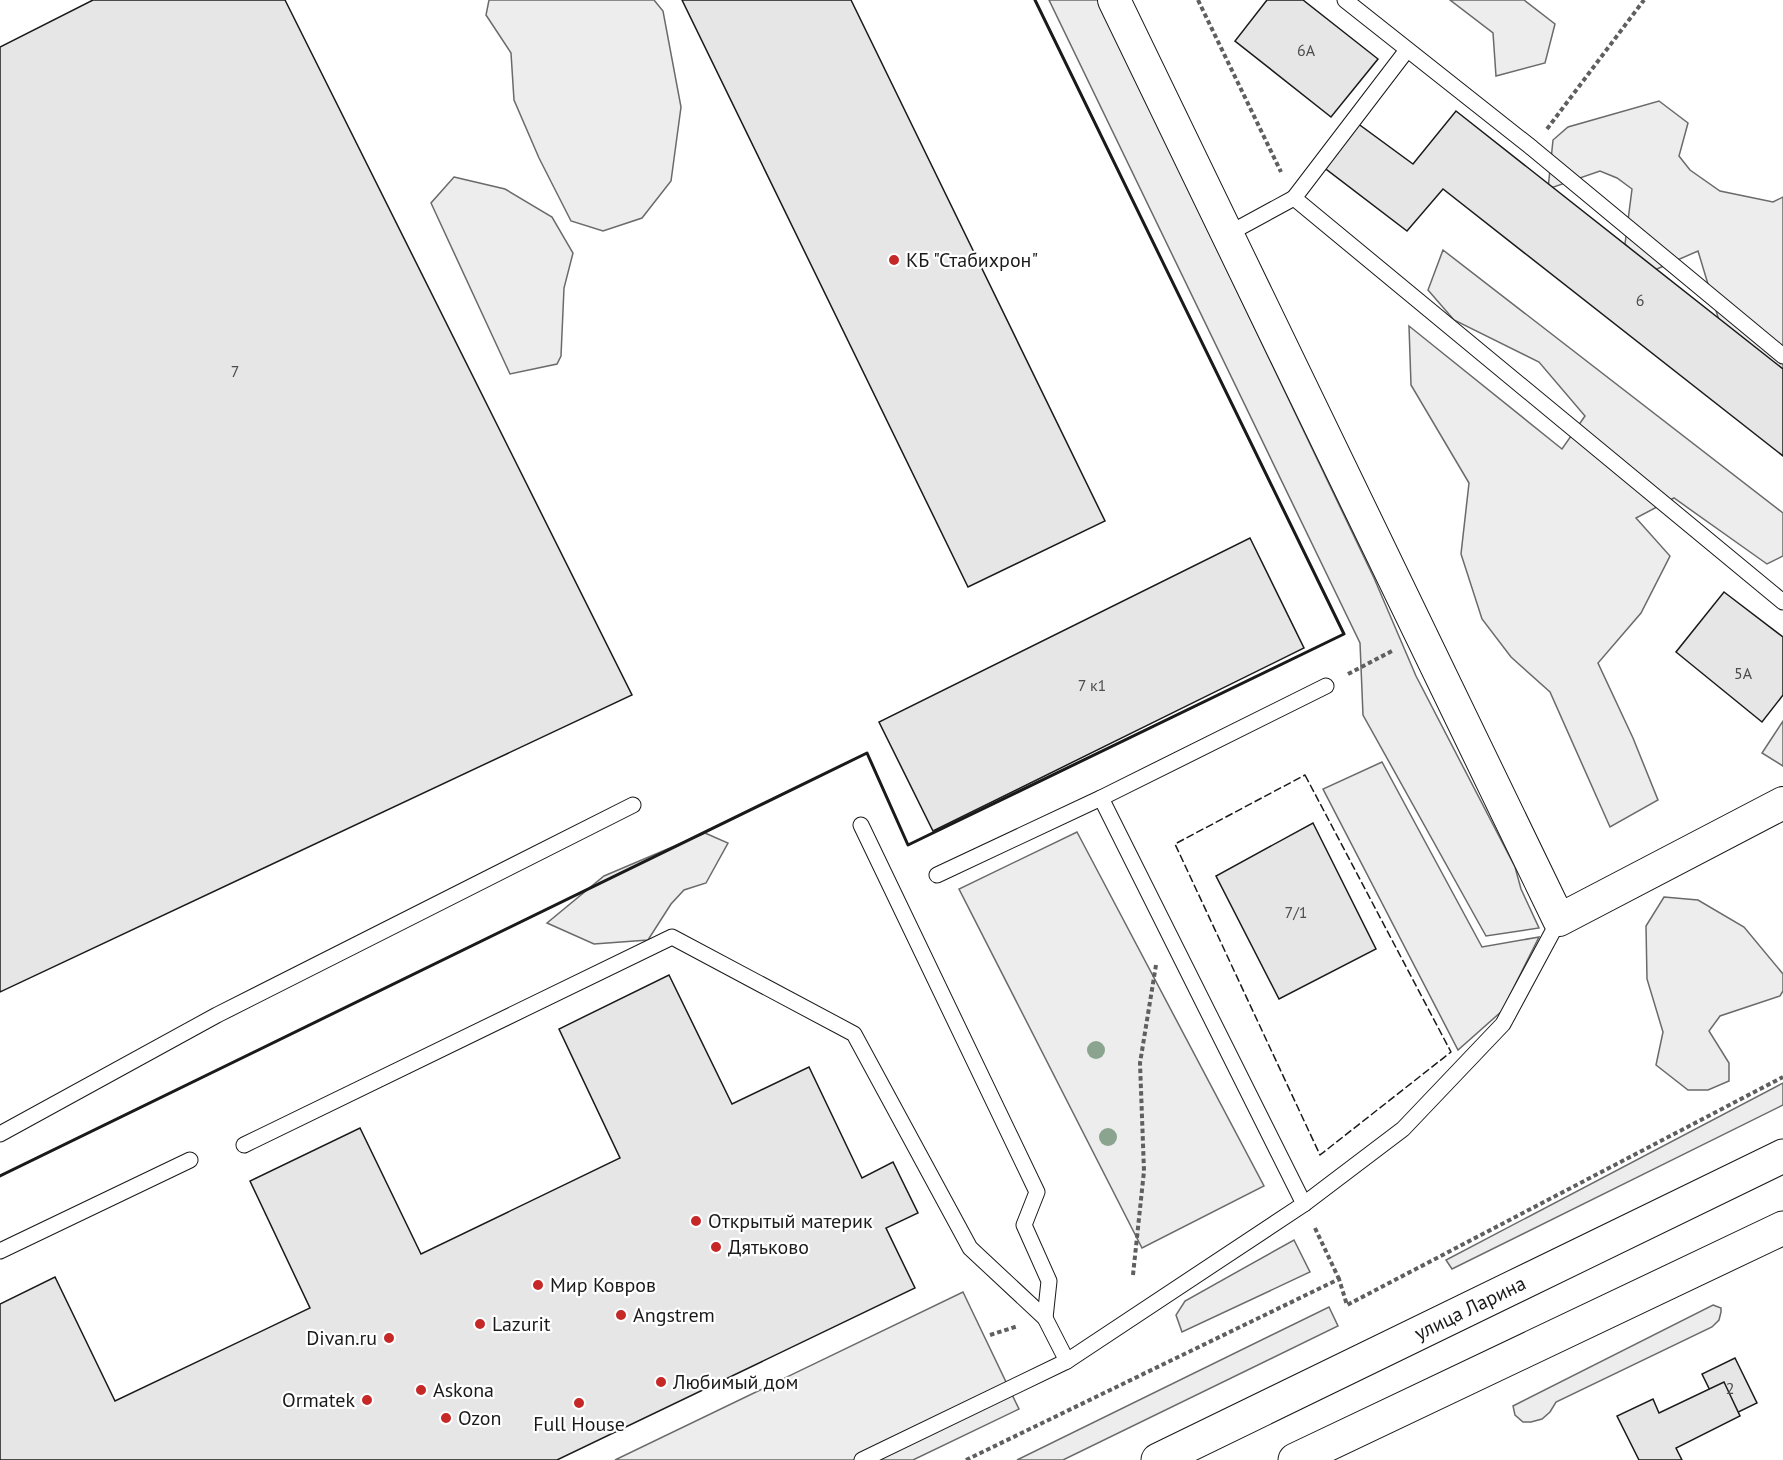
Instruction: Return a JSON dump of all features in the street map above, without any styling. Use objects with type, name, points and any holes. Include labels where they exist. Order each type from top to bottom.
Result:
[{"type":"main road","name":"улица Ларина","points":[[1158,1460],[1783,1156]]},
{"type":"main road","points":[[1295,1460],[1783,1228]]},
{"type":"street","points":[[1114,0],[1559,920],[1783,803]]},
{"type":"lane","points":[[1345,0],[1532,148],[1783,356]]},
{"type":"lane","points":[[1226,235],[1294,198],[1407,50]]},
{"type":"lane","points":[[1294,198],[1783,602]]},
{"type":"lane","points":[[937,875],[1101,798],[1326,686]]},
{"type":"lane","points":[[1101,798],[1304,1204]]},
{"type":"lane","points":[[0,1134],[217,1015],[633,805]]},
{"type":"lane","points":[[861,825],[1037,1192],[1024,1225],[1049,1281],[1045,1318]]},
{"type":"lane","points":[[862,1460],[1067,1361],[1304,1204],[1404,1129],[1503,1024],[1559,920]]},
{"type":"lane","points":[[244,1144],[672,937],[854,1034],[970,1248],[1045,1318],[1067,1361]]},
{"type":"lane","points":[[0,1251],[190,1160]]},
{"type":"path","points":[[1198,0],[1294,198]]},
{"type":"path","points":[[1532,148],[1644,0]]},
{"type":"path","points":[[1347,675],[1420,635]]},
{"type":"path","points":[[1133,1275],[1144,1171],[1140,1063],[1163,923]]},
{"type":"path","points":[[1304,1204],[1339,1279],[1347,1305],[1783,1077]]},
{"type":"path","points":[[966,1460],[1339,1279]]},
{"type":"shaded area","points":[[489,0],[654,0],[663,11],[681,107],[671,181],[642,218],[603,231],[571,221],[539,158],[514,100],[511,53],[486,15]]},
{"type":"shaded area","points":[[1049,0],[1098,0],[1374,578],[1416,676],[1515,867],[1521,889],[1539,928],[1486,936],[1363,715],[1360,643]]},
{"type":"shaded area","points":[[1450,0],[1524,0],[1555,24],[1545,63],[1496,76],[1493,33]]},
{"type":"shaded area","points":[[1659,101],[1688,123],[1679,156],[1690,170],[1720,191],[1773,202],[1783,197],[1783,371],[1724,337],[1698,251],[1650,272],[1625,244],[1632,189],[1617,178],[1600,171],[1548,189],[1553,140],[1568,127]]},
{"type":"shaded area","points":[[454,177],[505,189],[552,217],[573,253],[564,288],[561,356],[557,364],[510,374],[431,203]]},
{"type":"shaded area","points":[[1443,250],[1783,513],[1783,556],[1767,564],[1674,498],[1636,518],[1670,556],[1641,613],[1598,663],[1633,738],[1658,800],[1610,827],[1550,692],[1511,657],[1482,619],[1461,554],[1469,483],[1411,385],[1409,326],[1562,449],[1585,416],[1539,362],[1454,320],[1428,290]]},
{"type":"shaded area","points":[[1783,721],[1783,766],[1762,753]]},
{"type":"shaded area","points":[[1382,762],[1482,947],[1539,937],[1502,1011],[1458,1050],[1323,789]]},
{"type":"shaded area","points":[[1077,832],[1264,1186],[1142,1248],[959,889]]},
{"type":"shaded area","points":[[705,833],[728,843],[706,883],[684,890],[671,904],[648,940],[594,944],[547,923],[604,876]]},
{"type":"shaded area","points":[[1664,897],[1698,900],[1744,927],[1783,974],[1783,991],[1780,996],[1720,1016],[1709,1031],[1729,1063],[1729,1081],[1708,1090],[1688,1090],[1656,1065],[1663,1032],[1647,979],[1646,926]]},
{"type":"shaded area","points":[[1783,1083],[1783,1105],[1452,1269],[1446,1260]]},
{"type":"shaded area","points":[[1294,1240],[1310,1272],[1182,1332],[1176,1315],[1185,1301]]},
{"type":"shaded area","points":[[963,1292],[1019,1409],[913,1460],[615,1460]]},
{"type":"shaded area","points":[[1713,1305],[1721,1308],[1721,1312],[1719,1320],[1712,1327],[1556,1402],[1542,1419],[1523,1422],[1515,1415],[1513,1406]]},
{"type":"shaded area","points":[[1329,1307],[1338,1326],[1063,1460],[1017,1460]]},
{"type":"building","points":[[93,0],[285,0],[632,695],[0,992],[0,47]]},
{"type":"building","name":"КБ \"Стабихрон\"","points":[[682,0],[851,0],[1105,521],[968,587]]},
{"type":"building","points":[[1267,0],[1303,0],[1378,59],[1331,117],[1235,41]]},
{"type":"building","points":[[1456,111],[1783,369],[1783,456],[1443,189],[1407,231],[1322,166],[1357,123],[1413,164]]},
{"type":"building","points":[[1250,538],[1304,648],[933,831],[879,722]]},
{"type":"building","points":[[1724,592],[1783,637],[1783,695],[1762,722],[1676,652]]},
{"type":"building","points":[[1313,823],[1376,949],[1279,999],[1216,876]]},
{"type":"building","name":"Открытый материк","points":[[669,975],[732,1104],[809,1067],[862,1178],[893,1162],[918,1213],[886,1228],[915,1288],[557,1460],[0,1460],[0,1304],[55,1277],[115,1401],[310,1308],[250,1181],[360,1128],[421,1254],[620,1158],[559,1029]]},
{"type":"building","points":[[1735,1358],[1757,1403],[1724,1419],[1702,1374]]},
{"type":"building","points":[[1724,1382],[1740,1416],[1676,1448],[1682,1460],[1639,1460],[1617,1416],[1653,1399],[1659,1413]]},
{"type":"fence","points":[[1305,775],[1451,1052],[1320,1155],[1175,844],[1305,775]]},
{"type":"wall","points":[[0,1176],[867,753],[908,845],[1344,634],[1035,0]]},
{"type":"place","name":"КБ \"Стабихрон\"","points":[[894,260]]},
{"type":"place","name":"Открытый материк","points":[[696,1221]]},
{"type":"place","name":"Дятьково","points":[[716,1247]]},
{"type":"place","name":"Мир Ковров","points":[[538,1285]]},
{"type":"place","name":"Angstrem","points":[[621,1315]]},
{"type":"place","name":"Lazurit","points":[[480,1324]]},
{"type":"place","name":"Divan.ru","points":[[389,1338]]},
{"type":"place","name":"Любимый дом","points":[[661,1382]]},
{"type":"place","name":"Askona","points":[[421,1390]]},
{"type":"place","name":"Ormatek","points":[[367,1400]]},
{"type":"place","name":"Full House","points":[[579,1403]]},
{"type":"place","name":"Ozon","points":[[446,1418]]}]
